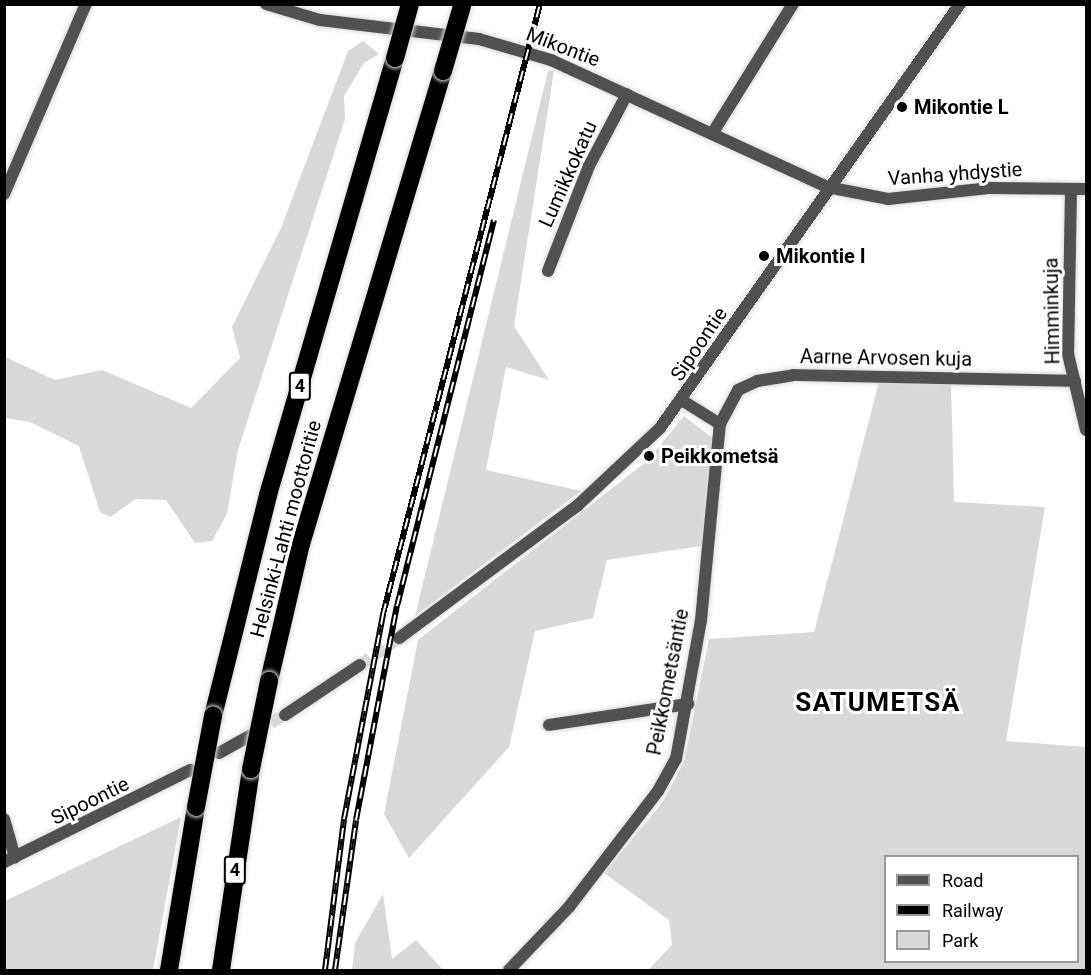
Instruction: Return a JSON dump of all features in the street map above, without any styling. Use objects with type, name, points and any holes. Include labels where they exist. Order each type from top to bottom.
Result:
[{"type":"highway","name":"Helsinki-Lahti moottoritie","points":[[169,970],[213,716],[268,495],[410,4]]},
{"type":"highway","name":"Helsinki-Lahti moottoritie","points":[[221,970],[251,770],[301,544],[462,5]]},
{"type":"street","points":[[4,194],[86,4]]},
{"type":"street","name":"Mikontie","points":[[266,4],[320,20],[490,42],[551,60],[827,187]]},
{"type":"street","points":[[712,134],[793,4]]},
{"type":"street","name":"Sipoontie","points":[[399,638],[577,506],[683,401],[827,187],[960,4]]},
{"type":"street","name":"Lumikkokatu","points":[[548,271],[589,166],[627,94]]},
{"type":"street","name":"Vanha yhdystie","points":[[827,187],[888,199],[969,189],[1086,189]]},
{"type":"street","name":"Himminkuja","points":[[1071,189],[1068,354],[1086,430]]},
{"type":"street","name":"Aarne Arvosen kuja","points":[[720,424],[738,390],[793,375],[1075,381]]},
{"type":"street","points":[[683,401],[720,424]]},
{"type":"street","name":"Peikkometsäntie","points":[[509,970],[569,907],[658,791],[676,759],[688,704],[720,424]]},
{"type":"street","points":[[285,715],[360,665]]},
{"type":"street","points":[[549,724],[688,704]]},
{"type":"street","points":[[219,753],[251,735]]},
{"type":"street","name":"Sipoontie","points":[[10,859],[190,770]]},
{"type":"street","points":[[4,819],[10,859]]},
{"type":"green space","points":[[363,41],[379,54],[364,63],[344,96],[345,119],[238,450],[227,514],[212,541],[195,543],[166,500],[136,499],[110,517],[100,512],[79,446],[30,422],[5,418],[5,357],[55,380],[102,370],[191,408],[240,358],[232,327],[281,228],[348,51]]},
{"type":"green space","points":[[548,71],[554,71],[514,326],[549,380],[506,367],[486,470],[581,491],[415,616]]},
{"type":"green space","points":[[880,378],[951,379],[954,502],[1045,507],[1006,741],[1086,747],[1086,970],[648,970],[672,945],[669,920],[604,873],[662,803],[684,762],[709,639],[814,632]]},
{"type":"green space","points":[[684,416],[719,443],[708,545],[607,560],[593,618],[535,631],[509,747],[409,858],[384,814],[418,640],[647,461]]},
{"type":"green space","points":[[181,817],[153,970],[5,970],[5,901]]},
{"type":"green space","points":[[383,894],[392,959],[416,940],[443,970],[352,970],[355,943]]},
{"type":"tunnel","points":[[360,665],[399,638]]},
{"type":"tunnel","points":[[255,732],[285,715]]},
{"type":"railway","points":[[325,970],[344,819],[383,614],[540,4]]},
{"type":"railway","points":[[335,970],[356,820],[397,606],[494,220]]},
{"type":"place","name":"Mikontie L","points":[[902,107]]},
{"type":"place","name":"Mikontie I","points":[[764,256]]},
{"type":"place","name":"Peikkometsä","points":[[649,456]]},
{"type":"district","name":"SATUMETSÄ","points":[[878,703]]}]
